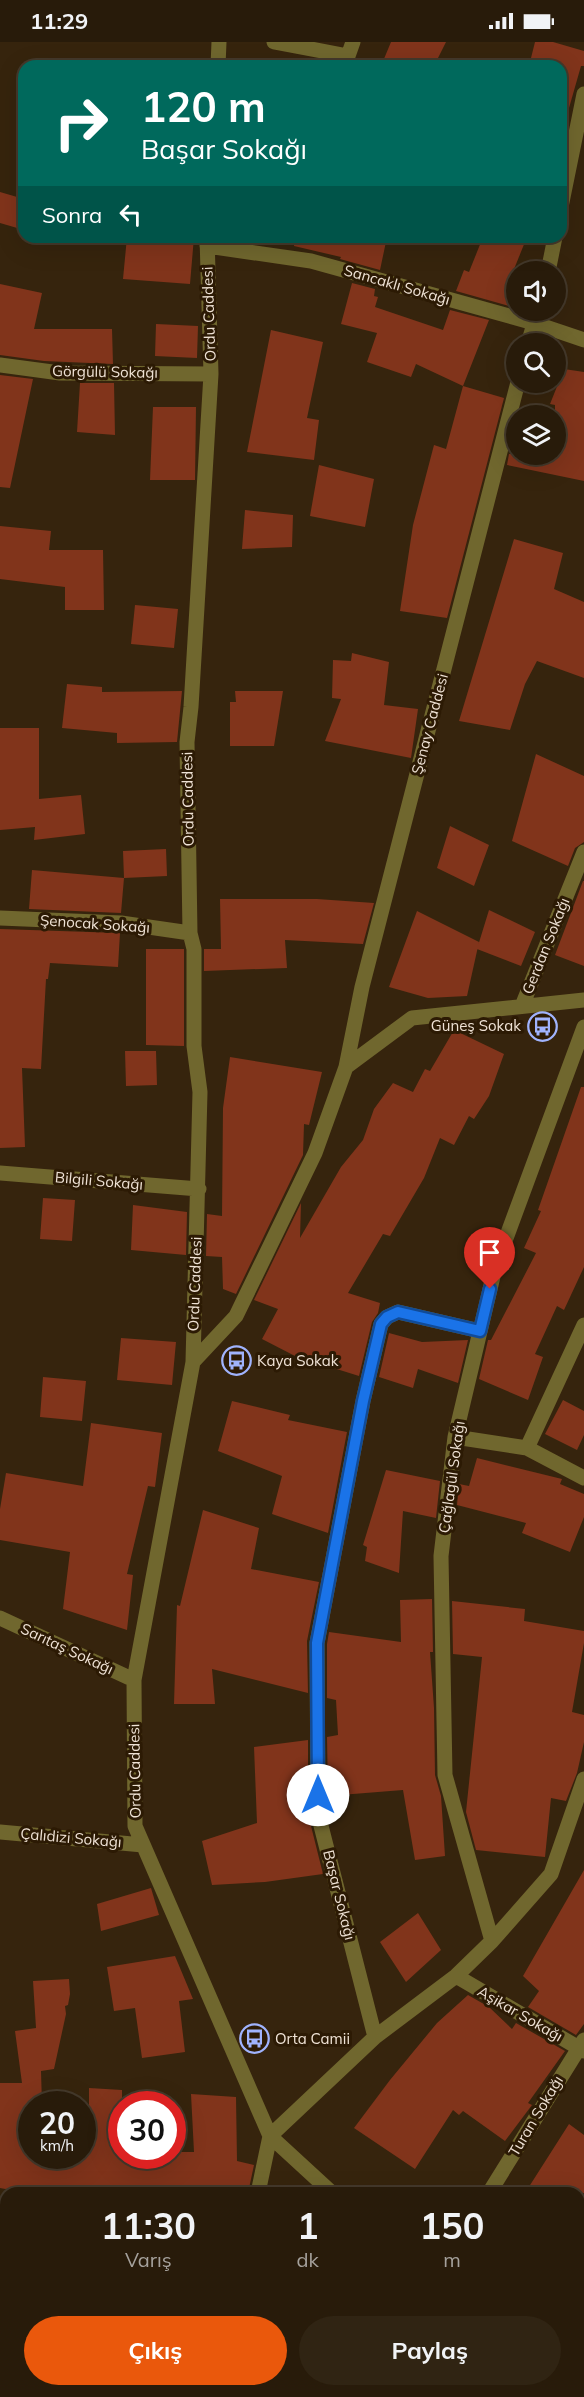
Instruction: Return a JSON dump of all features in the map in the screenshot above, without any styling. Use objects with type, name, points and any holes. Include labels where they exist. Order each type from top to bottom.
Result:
[{"type":"street","points":[[218,60],[219,42]]},
{"type":"street","points":[[274,42],[353,55]]},
{"type":"street","points":[[567,178],[584,94]]},
{"type":"street","name":"Ordu Caddesi","points":[[207,243],[212,374],[187,742],[190,933],[194,949],[194,1046],[200,1092],[193,1362],[134,1680],[135,1826],[270,2136]]},
{"type":"street","name":"Sancaklı Sokağı","points":[[217,243],[311,261],[506,310]]},
{"type":"street","points":[[550,261],[554,243]]},
{"type":"street","name":"Sancaklı Sokağı","points":[[544,321],[584,340]]},
{"type":"street","name":"Görgülü Sokağı","points":[[0,364],[60,373],[212,374]]},
{"type":"street","name":"Şenay Caddesi","points":[[346,1067],[362,987],[515,393]]},
{"type":"street","name":"Gerdan Sokağı","points":[[522,1006],[584,852]]},
{"type":"street","name":"Şenocak Sokağı","points":[[0,918],[121,923],[190,933]]},
{"type":"street","points":[[346,1067],[412,1018],[584,1000]]},
{"type":"street","name":"Çağlagül Sokağı","points":[[492,1941],[445,1775],[441,1556],[455,1437],[495,1268],[584,1027]]},
{"type":"street","name":"Ordu Caddesi","points":[[193,1362],[236,1316],[315,1153],[346,1067]]},
{"type":"street","name":"Bilgili Sokağı","points":[[0,1173],[198,1189]]},
{"type":"street","name":"Başar Sokağı","points":[[375,2037],[318,1815],[317,1643],[363,1401],[381,1324],[387,1317],[398,1312],[480,1331]]},
{"type":"street","points":[[527,1448],[584,1325]]},
{"type":"street","points":[[455,1437],[527,1448],[584,1478]]},
{"type":"street","name":"Sarıtaş Sokağı","points":[[0,1618],[134,1680]]},
{"type":"street","points":[[259,2187],[270,2136],[375,2037],[456,1976],[492,1941],[551,1874],[584,1779]]},
{"type":"street","name":"Çalıdizi Sokağı","points":[[0,1832],[143,1845]]},
{"type":"street","name":"Aşikar Sokağı","points":[[456,1976],[582,2046]]},
{"type":"street","name":"Turan Sokağı","points":[[493,2187],[582,2046]]},
{"type":"street","points":[[270,2136],[325,2187]]},
{"type":"building","points":[[391,42],[446,42],[437,60],[384,60]]},
{"type":"building","points":[[535,42],[553,42],[584,51],[584,66],[581,66],[567,115],[567,60],[530,60]]},
{"type":"building","points":[[0,192],[18,197],[18,228],[0,223]]},
{"type":"building","points":[[126,243],[193,243],[190,284],[123,279]]},
{"type":"building","points":[[294,243],[386,243],[380,270],[340,259],[341,257],[294,246]]},
{"type":"building","points":[[481,243],[525,243],[517,261],[506,261],[506,305],[456,291],[464,270],[469,272]]},
{"type":"building","points":[[352,283],[375,289],[374,296],[378,297],[375,307],[443,330],[450,310],[489,320],[463,386],[416,364],[411,377],[367,362],[377,333],[341,324]]},
{"type":"building","points":[[0,284],[42,293],[34,329],[112,329],[113,364],[44,361],[0,355]]},
{"type":"building","points":[[156,324],[198,326],[197,358],[155,356]]},
{"type":"building","points":[[271,330],[323,342],[307,418],[319,420],[314,460],[247,452]]},
{"type":"building","points":[[566,369],[584,372],[584,481],[507,465],[566,465],[566,405],[550,404],[554,393],[566,393]]},
{"type":"building","points":[[0,375],[33,379],[10,488],[0,487]]},
{"type":"building","points":[[80,383],[114,383],[115,435],[77,432]]},
{"type":"building","points":[[463,386],[504,398],[447,618],[400,611],[413,525],[434,445],[446,449]]},
{"type":"building","points":[[153,407],[196,407],[195,480],[150,480]]},
{"type":"building","points":[[319,465],[374,479],[365,527],[310,516]]},
{"type":"building","points":[[245,510],[293,515],[292,547],[242,549]]},
{"type":"building","points":[[0,526],[51,531],[49,550],[103,550],[104,610],[65,610],[65,587],[0,579]]},
{"type":"building","points":[[514,539],[563,553],[554,589],[584,602],[584,678],[537,661],[525,684],[510,730],[459,721]]},
{"type":"building","points":[[135,605],[178,609],[174,648],[131,644]]},
{"type":"building","points":[[352,653],[389,662],[384,705],[418,709],[411,758],[325,741],[341,699],[332,698],[333,660],[351,661]]},
{"type":"building","points":[[67,684],[102,687],[102,692],[182,691],[177,742],[117,743],[117,733],[62,728]]},
{"type":"building","points":[[235,691],[283,691],[274,746],[230,746],[230,702],[236,702]]},
{"type":"building","points":[[0,728],[39,728],[39,799],[81,795],[85,834],[34,840],[35,827],[0,830]]},
{"type":"building","points":[[536,754],[584,776],[584,842],[575,848],[568,866],[512,841]]},
{"type":"building","points":[[450,826],[489,845],[474,886],[437,868]]},
{"type":"building","points":[[166,849],[167,876],[124,878],[123,851]]},
{"type":"building","points":[[32,870],[124,878],[121,913],[29,909]]},
{"type":"building","points":[[584,881],[584,966],[555,955]]},
{"type":"building","points":[[220,899],[317,899],[374,903],[363,944],[285,940],[287,968],[204,971],[204,949],[221,949]]},
{"type":"building","points":[[489,910],[535,932],[521,966],[477,949]]},
{"type":"building","points":[[417,911],[479,942],[467,996],[428,998],[389,987]]},
{"type":"building","points":[[0,929],[120,933],[118,967],[50,963],[48,979],[46,979],[41,1069],[22,1068],[25,1147],[0,1148]]},
{"type":"building","points":[[146,949],[184,949],[184,1046],[146,1045]]},
{"type":"building","points":[[454,1030],[504,1054],[489,1096],[474,1119],[469,1116],[454,1145],[440,1138],[424,1178],[390,1236],[383,1234],[348,1293],[380,1303],[378,1313],[372,1322],[359,1376],[295,1356],[262,1339],[278,1309],[254,1300],[301,1203],[300,1238],[341,1167],[363,1140],[374,1109],[393,1083],[413,1092],[425,1069],[430,1071]]},
{"type":"building","points":[[125,1051],[156,1051],[157,1085],[126,1086]]},
{"type":"building","points":[[230,1057],[322,1072],[309,1125],[304,1124],[303,1155],[236,1294],[223,1289],[222,1257],[206,1256],[207,1214],[222,1216],[223,1108]]},
{"type":"building","points":[[581,1087],[584,1087],[584,1267],[564,1310],[557,1306],[535,1354],[543,1357],[528,1400],[479,1379],[488,1340],[491,1340],[536,1253],[524,1248],[541,1211],[538,1210]]},
{"type":"building","points":[[43,1198],[75,1200],[72,1241],[40,1239]]},
{"type":"building","points":[[133,1205],[187,1212],[186,1255],[131,1250]]},
{"type":"building","points":[[389,1333],[422,1342],[468,1340],[458,1383],[418,1369],[413,1388],[379,1377]]},
{"type":"building","points":[[121,1338],[176,1342],[172,1385],[117,1380]]},
{"type":"building","points":[[43,1377],[86,1381],[82,1421],[40,1417]]},
{"type":"building","points":[[563,1400],[584,1411],[584,1435],[577,1450],[545,1434]]},
{"type":"building","points":[[232,1401],[290,1415],[288,1420],[347,1432],[328,1533],[272,1514],[282,1476],[218,1451]]},
{"type":"building","points":[[91,1423],[162,1433],[155,1487],[148,1486],[127,1574],[133,1575],[127,1630],[63,1609],[70,1552],[0,1540],[0,1509],[6,1473],[83,1486]]},
{"type":"building","points":[[477,1458],[562,1479],[560,1484],[584,1494],[584,1517],[570,1552],[522,1533],[526,1523],[457,1505],[459,1484],[469,1486]]},
{"type":"building","points":[[386,1470],[440,1481],[436,1518],[403,1511],[399,1573],[365,1561],[367,1547],[363,1545]]},
{"type":"building","points":[[203,1510],[259,1528],[251,1569],[319,1582],[307,1641],[308,1693],[212,1669],[215,1704],[174,1704],[177,1605],[180,1606]]},
{"type":"building","points":[[432,1599],[433,1652],[430,1652],[435,1775],[441,1796],[445,1856],[415,1860],[403,1790],[328,1796],[327,1737],[338,1735],[336,1700],[327,1698],[327,1644],[329,1632],[401,1642],[400,1600]]},
{"type":"building","points":[[452,1601],[525,1609],[524,1621],[584,1631],[572,1712],[584,1715],[584,1742],[577,1773],[566,1801],[551,1798],[545,1857],[476,1850],[466,1812],[482,1657],[453,1654]]},
{"type":"building","points":[[308,1740],[308,1814],[323,1874],[265,1882],[212,1885],[202,1841],[257,1823],[254,1747]]},
{"type":"building","points":[[584,1870],[584,2024],[576,2035],[528,2007],[539,1991],[523,1976]]},
{"type":"building","points":[[151,1888],[159,1915],[101,1931],[97,1904]]},
{"type":"building","points":[[418,1913],[441,1950],[406,1982],[380,1942]]},
{"type":"building","points":[[175,1956],[193,1999],[179,2001],[185,2052],[142,2058],[135,2008],[114,2011],[107,1967]]},
{"type":"building","points":[[69,1979],[70,1994],[68,2005],[65,2006],[66,2014],[54,2069],[41,2071],[42,2091],[18,2091],[18,2169],[96,2169],[96,2091],[89,2091],[89,2088],[122,2090],[108,2091],[108,2169],[186,2169],[186,2152],[194,2152],[191,2094],[236,2097],[237,2161],[254,2165],[249,2187],[0,2187],[0,2083],[22,2083],[15,2031],[36,2028],[33,1981]]},
{"type":"building","points":[[468,1995],[489,2007],[512,2029],[516,2023],[565,2051],[528,2103],[532,2105],[505,2141],[463,2111],[459,2115],[453,2110],[415,2169],[354,2128],[437,2023]]},
{"type":"building","points":[[569,2124],[584,2135],[584,2187],[529,2187]]},
{"type":"place","name":"Güneş Sokak","points":[[542,1026]]},
{"type":"place","name":"Kaya Sokak","points":[[236,1361]]},
{"type":"place","name":"Orta Camii","points":[[254,2039]]},
{"type":"route","points":[[318,1795],[317,1643],[363,1401],[381,1324],[387,1317],[398,1312],[480,1331],[490,1289]]}]
